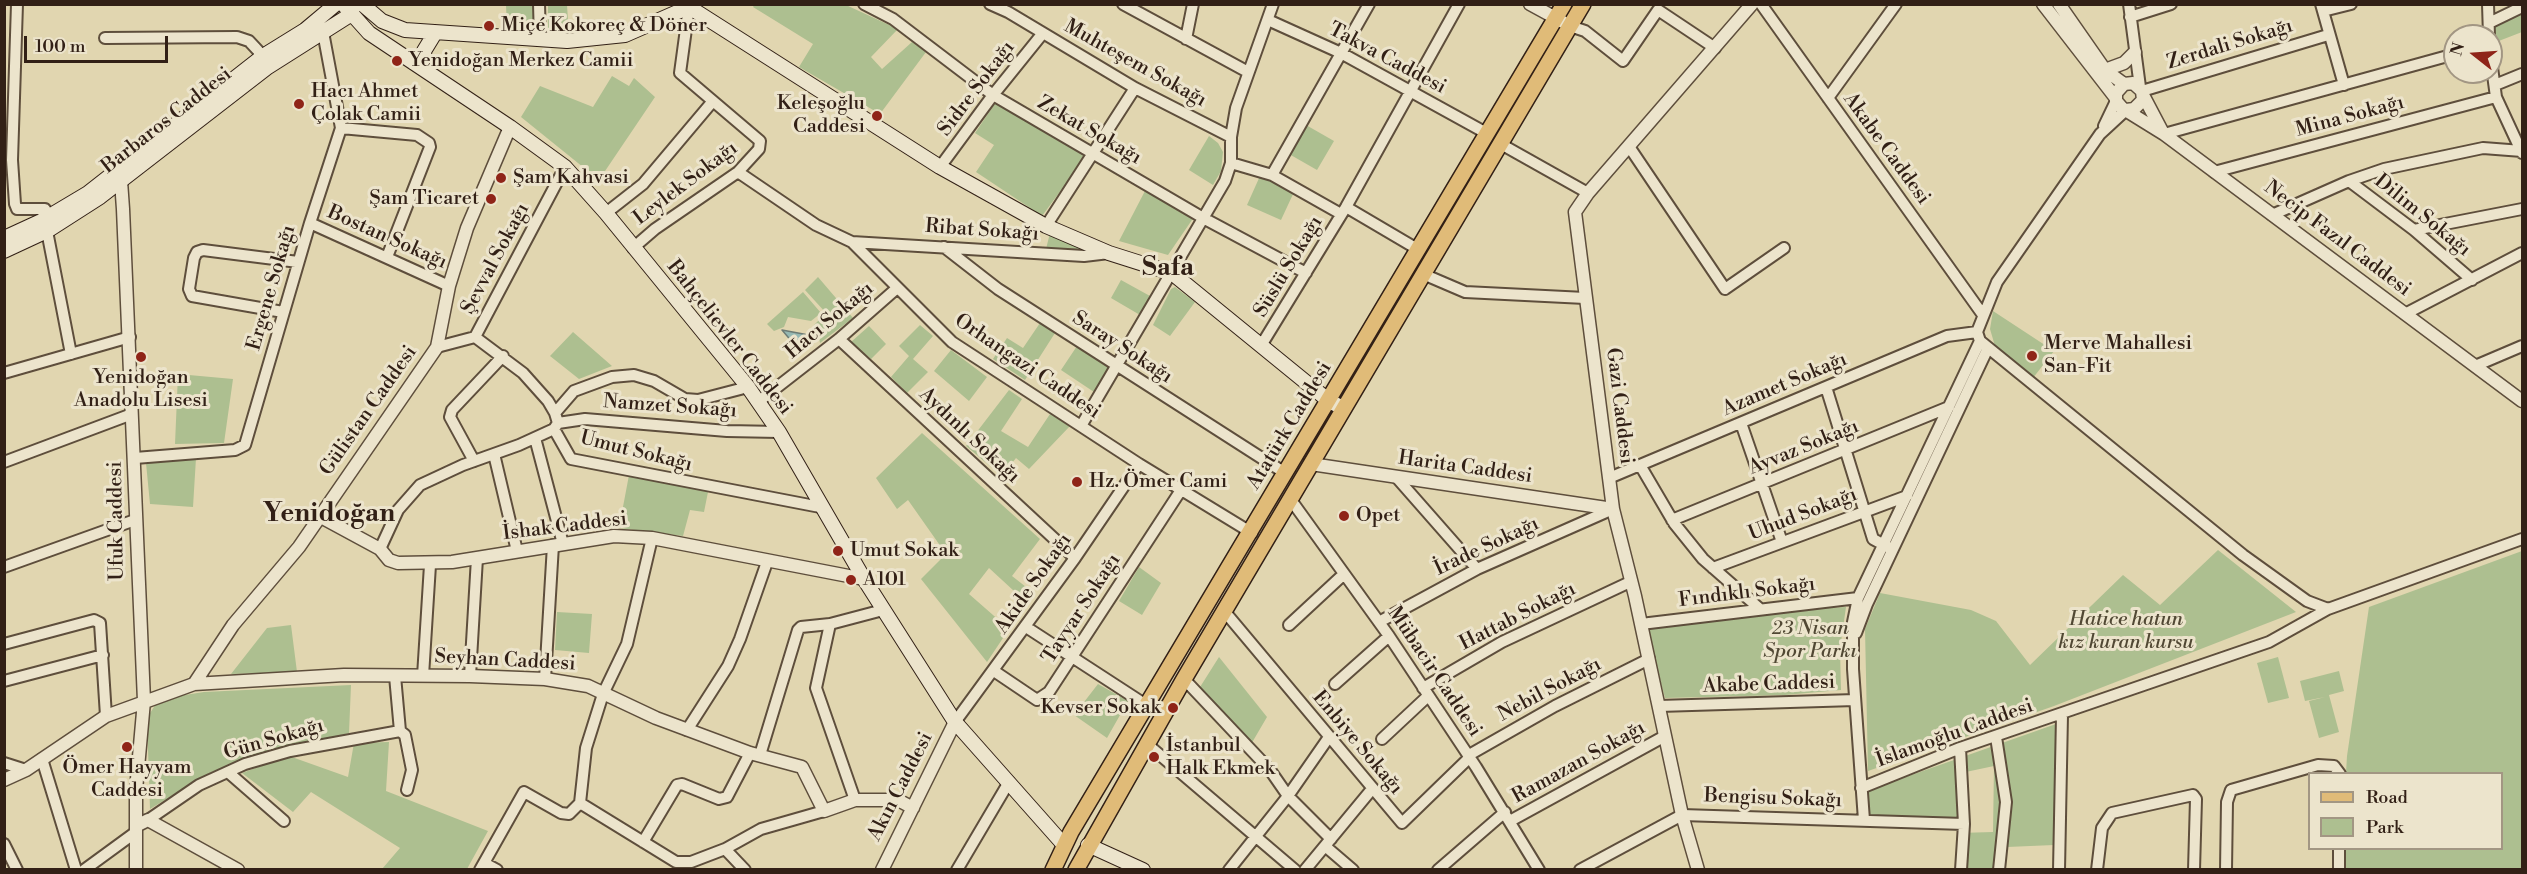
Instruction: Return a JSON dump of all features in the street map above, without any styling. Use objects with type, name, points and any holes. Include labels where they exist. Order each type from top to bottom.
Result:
[{"type":"main road","points":[[327,4],[320,27],[349,27],[369,33]]},
{"type":"main road","name":"Barbaros Caddesi","points":[[4,238],[49,217],[118,177],[297,46],[320,27],[336,4]]},
{"type":"main road","points":[[362,4],[382,21],[405,30],[540,40],[596,40],[625,35],[690,6],[940,167],[1046,226],[1109,253],[1173,273],[1329,401],[1344,408]]},
{"type":"main road","name":"Atatürk Caddesi","points":[[1076,870],[1088,845],[1184,679],[1423,274],[1564,4]]},
{"type":"main road","points":[[1494,138],[1583,4]]},
{"type":"main road","name":"Barbaros Caddesi","points":[[4,251],[47,231],[100,197],[118,177],[263,56],[320,27],[349,8]]},
{"type":"main road","name":"Bahçelievler Caddesi","points":[[349,8],[369,33],[432,73],[565,167],[606,213],[748,387],[779,432],[820,507],[955,723],[1064,845]]},
{"type":"main road","points":[[394,48],[402,50],[407,46],[408,36],[405,30]]},
{"type":"main road","points":[[432,73],[425,68],[423,58],[427,43],[435,33]]},
{"type":"main road","name":"Atatürk Caddesi","points":[[1053,870],[1064,845],[1146,705],[1252,533],[1285,473],[1419,250],[1494,138]]},
{"type":"main road","points":[[1064,845],[1088,845],[1143,870]]},
{"type":"street","points":[[17,4],[10,116],[15,204],[17,209],[45,209],[49,217]]},
{"type":"street","points":[[539,4],[540,40]]},
{"type":"street","name":"Zekat Sokağı","points":[[864,4],[893,19],[993,95],[1204,219],[1306,273]]},
{"type":"street","name":"Muhteşem Sokağı","points":[[990,4],[1135,88],[1231,137]]},
{"type":"street","points":[[1124,4],[1248,72]]},
{"type":"street","points":[[1186,39],[1193,4]]},
{"type":"street","points":[[1082,426],[1173,273],[1174,264],[1225,182],[1231,163],[1231,137],[1236,108],[1273,4]]},
{"type":"street","points":[[1272,175],[1369,4]]},
{"type":"street","name":"Süslü Sokağı","points":[[1262,344],[1344,211],[1459,4]]},
{"type":"street","points":[[1530,4],[1570,26],[1586,31],[1623,62],[1658,10],[1715,48]]},
{"type":"street","name":"Gazi Caddesi","points":[[1698,870],[1682,815],[1649,659],[1613,509],[1575,212],[1588,193],[1630,148],[1752,4]]},
{"type":"street","name":"Akabe Caddesi","points":[[1761,4],[1983,315]]},
{"type":"street","points":[[1828,98],[1896,4]]},
{"type":"street","name":"Necip Fazıl Caddesi","points":[[2043,4],[2119,103],[2523,401]]},
{"type":"street","points":[[2059,4],[2104,70],[2135,88],[2164,134],[2443,57]]},
{"type":"street","points":[[2119,103],[2138,107],[2129,4]]},
{"type":"street","points":[[2130,17],[2171,4]]},
{"type":"street","points":[[2344,85],[2322,8],[2351,4]]},
{"type":"street","points":[[2488,4],[2489,23],[2523,7]]},
{"type":"street","name":"Leylek Sokağı","points":[[633,248],[655,229],[738,172],[759,149],[760,141],[680,73],[690,6]]},
{"type":"street","points":[[4,21],[16,20]]},
{"type":"street","name":"Takva Caddesi","points":[[1268,20],[1341,53],[1412,91],[1588,193]]},
{"type":"street","name":"Ergene Sokağı","points":[[135,458],[235,450],[245,445],[298,262],[341,128],[320,27]]},
{"type":"street","name":"Sidre Sokağı","points":[[940,167],[993,95],[1043,33]]},
{"type":"street","name":"Zerdali Sokağı","points":[[2135,88],[2328,34]]},
{"type":"street","points":[[105,38],[237,38],[249,41],[263,56]]},
{"type":"street","points":[[2104,70],[2124,63],[2135,52]]},
{"type":"street","points":[[2522,152],[2496,97],[2494,85],[2523,74]]},
{"type":"street","points":[[1046,226],[1135,88]]},
{"type":"street","points":[[2135,88],[2118,89],[2119,103],[2100,134],[1997,282],[1983,315],[1982,340],[2243,555],[2307,601],[2328,609]]},
{"type":"street","name":"Mina Sokağı","points":[[2214,171],[2496,97]]},
{"type":"street","points":[[606,213],[643,184],[713,101]]},
{"type":"street","name":"Gülistan Caddesi","points":[[194,684],[233,625],[299,547],[437,347],[449,286],[467,228],[510,127]]},
{"type":"street","points":[[341,128],[417,135],[429,143],[430,147],[387,257]]},
{"type":"street","points":[[1630,148],[1725,289],[1784,248]]},
{"type":"street","points":[[2272,215],[2349,181],[2384,169],[2483,148],[2522,152]]},
{"type":"street","points":[[1231,163],[1272,175],[1344,211]]},
{"type":"street","name":"Şevval Sokağı","points":[[475,337],[565,167]]},
{"type":"street","name":"Orhangazi Caddesi","points":[[738,172],[816,225],[852,242],[896,289],[952,342],[1139,464],[1252,533]]},
{"type":"street","name":"Ufuk Caddesi","points":[[118,177],[130,337],[135,520],[144,701],[136,790],[140,826],[136,870]]},
{"type":"street","name":"Dilim Sokağı","points":[[2349,181],[2414,230],[2472,280]]},
{"type":"street","points":[[2414,230],[2523,209]]},
{"type":"street","name":"Süslü Sokağı","points":[[1344,211],[1419,250]]},
{"type":"street","name":"Bostan Sokağı","points":[[310,223],[449,286]]},
{"type":"street","points":[[47,231],[71,354]]},
{"type":"street","name":"Ribat Sokağı","points":[[852,242],[1084,256],[1109,253]]},
{"type":"street","name":"Saray Sokağı","points":[[944,248],[998,289],[1285,473]]},
{"type":"street","points":[[283,312],[192,296],[189,289],[194,258],[198,252],[203,250],[298,262]]},
{"type":"street","points":[[2405,314],[2523,253]]},
{"type":"street","points":[[1423,274],[1465,292],[1585,298]]},
{"type":"street","name":"Hacı Sokağı","points":[[758,402],[839,339],[896,289]]},
{"type":"street","name":"Azamet Sokağı","points":[[1609,478],[1947,336],[1982,340]]},
{"type":"street","points":[[4,360],[6,372],[130,337]]},
{"type":"street","points":[[437,347],[475,337]]},
{"type":"street","name":"Umut Sokağı","points":[[475,337],[523,373],[548,401],[571,459],[820,507]]},
{"type":"street","name":"Aydınlı Sokağı","points":[[839,339],[1075,558]]},
{"type":"street","name":"Akabe Caddesi","points":[[1854,639],[1907,496],[1982,340]]},
{"type":"street","name":"Akabe Caddesi","points":[[1659,706],[1855,700],[1853,622],[1858,598],[1889,548],[1982,340]]},
{"type":"street","points":[[2475,366],[2523,346]]},
{"type":"street","points":[[474,461],[450,417],[452,410],[502,356]]},
{"type":"street","points":[[380,549],[398,510],[420,486],[474,461],[535,438],[556,421],[574,391],[612,377],[634,375],[654,381],[685,399],[698,400],[748,387]]},
{"type":"street","points":[[1826,387],[1874,539],[1889,548]]},
{"type":"street","name":"Ayvaz Sokağı","points":[[1672,520],[1949,407]]},
{"type":"street","points":[[4,462],[132,414]]},
{"type":"street","name":"Namzet Sokağı","points":[[556,421],[585,419],[727,431],[779,432]]},
{"type":"street","points":[[1741,423],[1782,542]]},
{"type":"street","points":[[535,438],[558,544],[544,679]]},
{"type":"street","points":[[494,454],[517,551]]},
{"type":"street","name":"Akide Sokağı","points":[[955,723],[1026,627],[1139,464]]},
{"type":"street","name":"Harita Caddesi","points":[[1311,464],[1613,509]]},
{"type":"street","points":[[1640,465],[1672,520],[1713,568],[1760,609]]},
{"type":"street","points":[[1397,478],[1477,569]]},
{"type":"street","name":"Tayyar Sokağı","points":[[994,671],[1037,700],[1049,692],[1181,490]]},
{"type":"street","name":"Uhud Sokağı","points":[[1713,568],[1864,510],[1907,496]]},
{"type":"street","name":"Mübacir Caddesi","points":[[1291,500],[1389,636],[1508,816],[1539,870]]},
{"type":"street","name":"İrade Sokağı","points":[[1378,622],[1477,569],[1613,509]]},
{"type":"street","name":"İshak Caddesi","points":[[319,516],[380,549],[389,560],[398,563],[430,565],[615,536],[652,538],[864,579]]},
{"type":"street","points":[[4,567],[135,520]]},
{"type":"street","points":[[497,870],[482,866],[524,792],[561,813],[569,814],[580,803],[586,748],[603,694],[627,644],[652,538]]},
{"type":"street","name":"İslamoğlu Caddesi","points":[[1861,788],[1960,748],[2062,715],[2268,642],[2328,609],[2523,539]]},
{"type":"street","points":[[470,676],[477,558]]},
{"type":"street","points":[[687,730],[728,666],[767,562]]},
{"type":"street","points":[[423,676],[430,565]]},
{"type":"street","points":[[1289,625],[1344,574]]},
{"type":"street","name":"Hattab Sokağı","points":[[1382,739],[1425,692],[1502,642],[1630,582]]},
{"type":"street","name":"Fındıklı Sokağı","points":[[1641,624],[1858,598]]},
{"type":"street","points":[[643,842],[677,785],[682,784],[719,799],[727,797],[755,754],[801,627],[830,624],[883,610]]},
{"type":"street","name":"Enbiye Sokağı","points":[[1225,612],[1401,824],[1469,756]]},
{"type":"street","points":[[4,644],[94,620],[100,623],[105,716]]},
{"type":"street","points":[[830,624],[816,676],[816,688],[855,800]]},
{"type":"street","points":[[1026,627],[1071,659],[1146,705]]},
{"type":"street","points":[[1335,684],[1389,636]]},
{"type":"street","points":[[4,681],[103,655]]},
{"type":"street","name":"Nebil Sokağı","points":[[1469,756],[1555,706],[1649,659]]},
{"type":"street","name":"Seyhan Caddesi","points":[[4,780],[26,770],[105,716],[194,684],[344,675],[470,676],[544,679],[588,686],[687,730],[755,754],[802,767],[824,811]]},
{"type":"street","points":[[395,676],[400,731],[405,735],[412,770],[407,790]]},
{"type":"street","points":[[1184,679],[1270,770],[1288,796],[1353,870]]},
{"type":"street","points":[[1855,700],[1864,820]]},
{"type":"street","points":[[2059,870],[2062,715]]},
{"type":"street","name":"Akın Caddesi","points":[[882,870],[955,723]]},
{"type":"street","name":"Gün Sokağı","points":[[84,870],[140,826],[199,785],[245,764],[290,751],[400,731]]},
{"type":"street","name":"Ramazan Sokağı","points":[[1438,870],[1508,816],[1665,736]]},
{"type":"street","points":[[1996,736],[2006,802],[2000,870]]},
{"type":"street","points":[[1229,870],[1288,796],[1329,737]]},
{"type":"street","points":[[1147,744],[1294,870]]},
{"type":"street","points":[[1960,748],[1964,824],[1961,870]]},
{"type":"street","points":[[42,759],[76,870]]},
{"type":"street","points":[[4,763],[26,770]]},
{"type":"street","points":[[2226,870],[2227,802],[2231,790],[2318,765],[2334,766],[2338,772]]},
{"type":"street","points":[[229,773],[285,821]]},
{"type":"street","points":[[957,870],[1009,782]]},
{"type":"street","points":[[1305,870],[1372,789]]},
{"type":"street","points":[[2097,870],[2102,828],[2109,815],[2117,810],[2193,795],[2196,799],[2194,870]]},
{"type":"street","points":[[580,803],[676,862],[692,862],[725,849],[761,829],[855,800],[898,800],[913,808]]},
{"type":"street","points":[[1580,870],[1682,815]]},
{"type":"street","name":"Bengisu Sokağı","points":[[1682,815],[1964,824]]},
{"type":"street","points":[[140,826],[235,869]]},
{"type":"street","points":[[4,844],[17,870]]},
{"type":"street","points":[[725,849],[745,870]]},
{"type":"street","points":[[2338,870],[2339,850]]},
{"type":"green space","points":[[755,4],[846,5],[898,29],[871,57],[882,69],[912,42],[926,52],[880,114],[799,67],[813,44],[753,7]]},
{"type":"green space","points":[[506,5],[533,5],[534,30],[507,29]]},
{"type":"green space","points":[[548,5],[567,5],[569,36],[548,32]]},
{"type":"green space","points":[[2522,9],[2522,32],[2503,39],[2503,24],[2494,24]]},
{"type":"green space","points":[[612,76],[629,86],[634,78],[655,97],[599,180],[521,117],[540,86],[593,107]]},
{"type":"green space","points":[[996,102],[1087,155],[1042,216],[976,172],[994,145],[975,133]]},
{"type":"green space","points":[[1306,125],[1334,141],[1317,170],[1289,154]]},
{"type":"green space","points":[[1209,136],[1218,143],[1223,152],[1221,171],[1213,185],[1189,170]]},
{"type":"green space","points":[[1260,176],[1278,182],[1294,192],[1281,220],[1247,205]]},
{"type":"green space","points":[[1146,189],[1194,217],[1168,255],[1119,241]]},
{"type":"green space","points":[[1050,233],[1081,248],[1079,250],[1046,249]]},
{"type":"green space","points":[[818,277],[853,318],[820,343],[818,333],[813,332],[814,325],[826,313],[805,290]]},
{"type":"green space","points":[[1121,280],[1150,296],[1140,315],[1111,298]]},
{"type":"green space","points":[[1175,287],[1195,302],[1170,336],[1153,325],[1171,289]]},
{"type":"green space","points":[[803,292],[821,313],[811,321],[788,317],[784,327],[774,331],[767,324]]},
{"type":"green space","points":[[1993,311],[2054,351],[2033,378],[1995,346],[1990,329]]},
{"type":"green space","points":[[1040,323],[1055,333],[1025,380],[993,359],[1007,338],[1023,348]]},
{"type":"green space","points":[[920,325],[933,336],[913,359],[928,372],[907,393],[891,377],[909,356],[899,346]]},
{"type":"green space","points":[[869,326],[886,344],[871,359],[851,342]]},
{"type":"green space","points":[[573,332],[612,366],[579,379],[550,356]]},
{"type":"green space","points":[[1077,346],[1109,368],[1094,392],[1061,370]]},
{"type":"green space","points":[[951,350],[987,377],[969,401],[934,371]]},
{"type":"green space","points":[[178,374],[233,379],[224,443],[175,444]]},
{"type":"green space","points":[[1009,390],[1022,399],[1001,431],[1028,447],[1050,414],[1070,426],[1029,469],[1016,458],[1002,476],[966,446]]},
{"type":"green space","points":[[922,433],[1040,539],[1012,576],[1035,594],[1027,603],[989,568],[969,594],[1009,629],[987,662],[921,579],[946,554],[908,500],[897,509],[876,478]]},
{"type":"green space","points":[[196,458],[193,507],[150,504],[146,463]]},
{"type":"green space","points":[[629,475],[708,492],[704,512],[690,510],[683,536],[619,528]]},
{"type":"green space","name":"Hatice hatun kız kuran kursu","points":[[2218,550],[2296,612],[2054,706],[1868,771],[1865,629],[1880,593],[1971,610],[1996,621],[2030,665],[2123,575],[2160,605]]},
{"type":"green space","points":[[2522,551],[2522,869],[2343,870],[2344,850],[2503,850],[2503,772],[2346,772],[2369,607]]},
{"type":"green space","points":[[1139,567],[1161,583],[1142,615],[1119,601]]},
{"type":"green space","name":"23 Nisan Spor Parkı","points":[[1846,607],[1840,649],[1841,690],[1785,695],[1665,698],[1646,626],[1775,611]]},
{"type":"green space","points":[[557,612],[592,614],[589,653],[555,650]]},
{"type":"green space","points":[[291,625],[297,672],[231,674],[267,628]]},
{"type":"green space","points":[[1219,657],[1267,717],[1250,746],[1195,695]]},
{"type":"green space","points":[[2278,657],[2289,698],[2268,703],[2257,663]]},
{"type":"green space","points":[[2339,671],[2344,691],[2329,695],[2339,732],[2319,738],[2309,701],[2325,697],[2305,701],[2300,681]]},
{"type":"green space","points":[[1098,684],[1128,701],[1107,738],[1074,715]]},
{"type":"green space","points":[[351,685],[349,733],[211,772],[150,809],[147,718],[159,699],[204,692]]},
{"type":"green space","points":[[2056,724],[2054,845],[2007,847],[2004,869],[1958,869],[1959,833],[1993,832],[1994,766],[1961,773],[1960,819],[1870,817],[1866,791]]},
{"type":"green space","points":[[389,742],[386,791],[488,831],[467,869],[382,869],[400,848],[311,792],[293,812],[242,773],[289,756],[348,777],[354,743]]},
{"type":"water","points":[[782,330],[814,336],[799,350]]},
{"type":"place","name":"Miçé Kokoreç & Döner","points":[[489,26]]},
{"type":"place","name":"Yenidoğan Merkez Camii","points":[[397,61]]},
{"type":"place","name":"Hacı Ahmet Çolak Camii","points":[[299,104]]},
{"type":"place","name":"Keleşoğlu Caddesi","points":[[877,116]]},
{"type":"place","name":"Şam Kahvasi","points":[[501,178]]},
{"type":"place","name":"Şam Ticaret","points":[[491,199]]},
{"type":"place","name":"Merve Mahallesi San-Fit","points":[[2032,356]]},
{"type":"place","name":"Yenidoğan Anadolu Lisesi","points":[[141,357]]},
{"type":"place","name":"Hz. Ömer Cami","points":[[1077,482]]},
{"type":"place","name":"Opet","points":[[1344,516]]},
{"type":"place","name":"Umut Sokak","points":[[838,551]]},
{"type":"place","name":"A101","points":[[851,580]]},
{"type":"place","name":"Kevser Sokak","points":[[1173,708]]},
{"type":"place","name":"Ömer Hayyam Caddesi","points":[[127,747]]},
{"type":"place","name":"İstanbul Halk Ekmek","points":[[1154,757]]},
{"type":"district","name":"Safa","points":[[1168,269]]},
{"type":"district","name":"Yenidoğan","points":[[329,515]]}]
